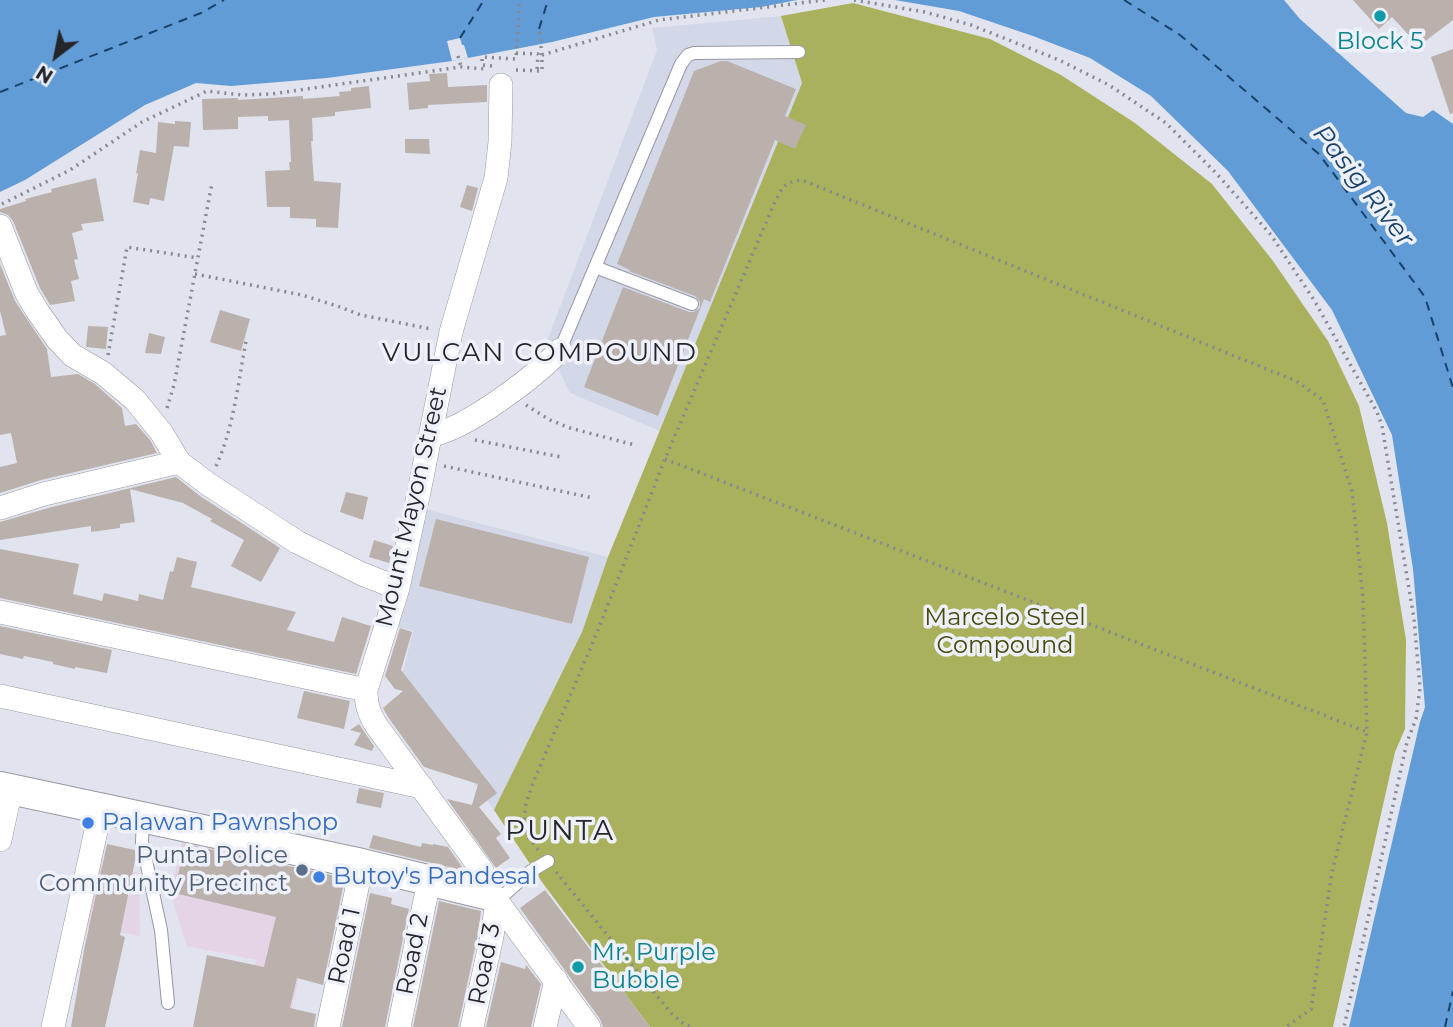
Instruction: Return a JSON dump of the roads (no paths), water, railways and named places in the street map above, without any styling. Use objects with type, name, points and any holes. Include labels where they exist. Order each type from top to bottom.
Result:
[{"type":"street","name":"Mount Mayon Street","points":[[366,690],[403,589],[425,462],[441,432],[451,332],[496,178],[503,72]]},
{"type":"street","points":[[0,226],[19,275],[38,313],[57,339],[72,355],[103,373],[135,400],[161,432],[179,462],[297,542],[362,574],[403,589]]},
{"type":"street","points":[[441,432],[508,394],[560,350]]},
{"type":"street","points":[[0,508],[44,494],[179,462]]},
{"type":"street","points":[[0,612],[366,690],[369,713],[481,869],[493,898],[589,1027]]},
{"type":"street","points":[[0,696],[422,787]]},
{"type":"street","points":[[0,840],[6,788],[362,864],[493,898]]},
{"type":"street","points":[[53,1027],[101,808]]},
{"type":"street","name":"Road 1","points":[[328,1027],[362,864]]},
{"type":"street","name":"Road 2","points":[[399,1027],[429,881]]},
{"type":"street","name":"Road 3","points":[[472,1027],[492,936],[493,898]]},
{"type":"street","points":[[545,1027],[556,980]]},
{"type":"lane","points":[[560,350],[681,64],[688,55],[799,52]]},
{"type":"lane","points":[[595,267],[692,304]]},
{"type":"lane","points":[[143,817],[142,842],[161,930],[168,1003]]},
{"type":"lane","points":[[493,898],[548,861]]},
{"type":"water","points":[[0,0],[797,0],[761,7],[654,17],[552,42],[452,61],[327,78],[231,86],[196,83],[145,105],[25,180],[0,192]]},
{"type":"water","name":"Pasig River","points":[[895,0],[1284,0],[1300,19],[1406,113],[1423,117],[1433,110],[1453,124],[1453,1027],[1349,1027],[1425,707],[1413,569],[1392,435],[1332,310],[1228,171],[1151,96],[1090,58],[1033,36],[959,11]]},
{"type":"place","name":"Block 5","points":[[1380,16]]},
{"type":"place","name":"Palawan Pawnshop","points":[[88,823]]},
{"type":"place","name":"Punta Police Community Precinct","points":[[302,870]]},
{"type":"place","name":"Butoy's Pandesal","points":[[319,877]]},
{"type":"place","name":"Mr. Purple Bubble","points":[[578,967]]},
{"type":"district","name":"VULCAN COMPOUND","points":[[540,353]]},
{"type":"district","name":"PUNTA","points":[[560,832]]},
{"type":"park label","name":"Marcelo Steel Compound","points":[[1005,632]]}]
